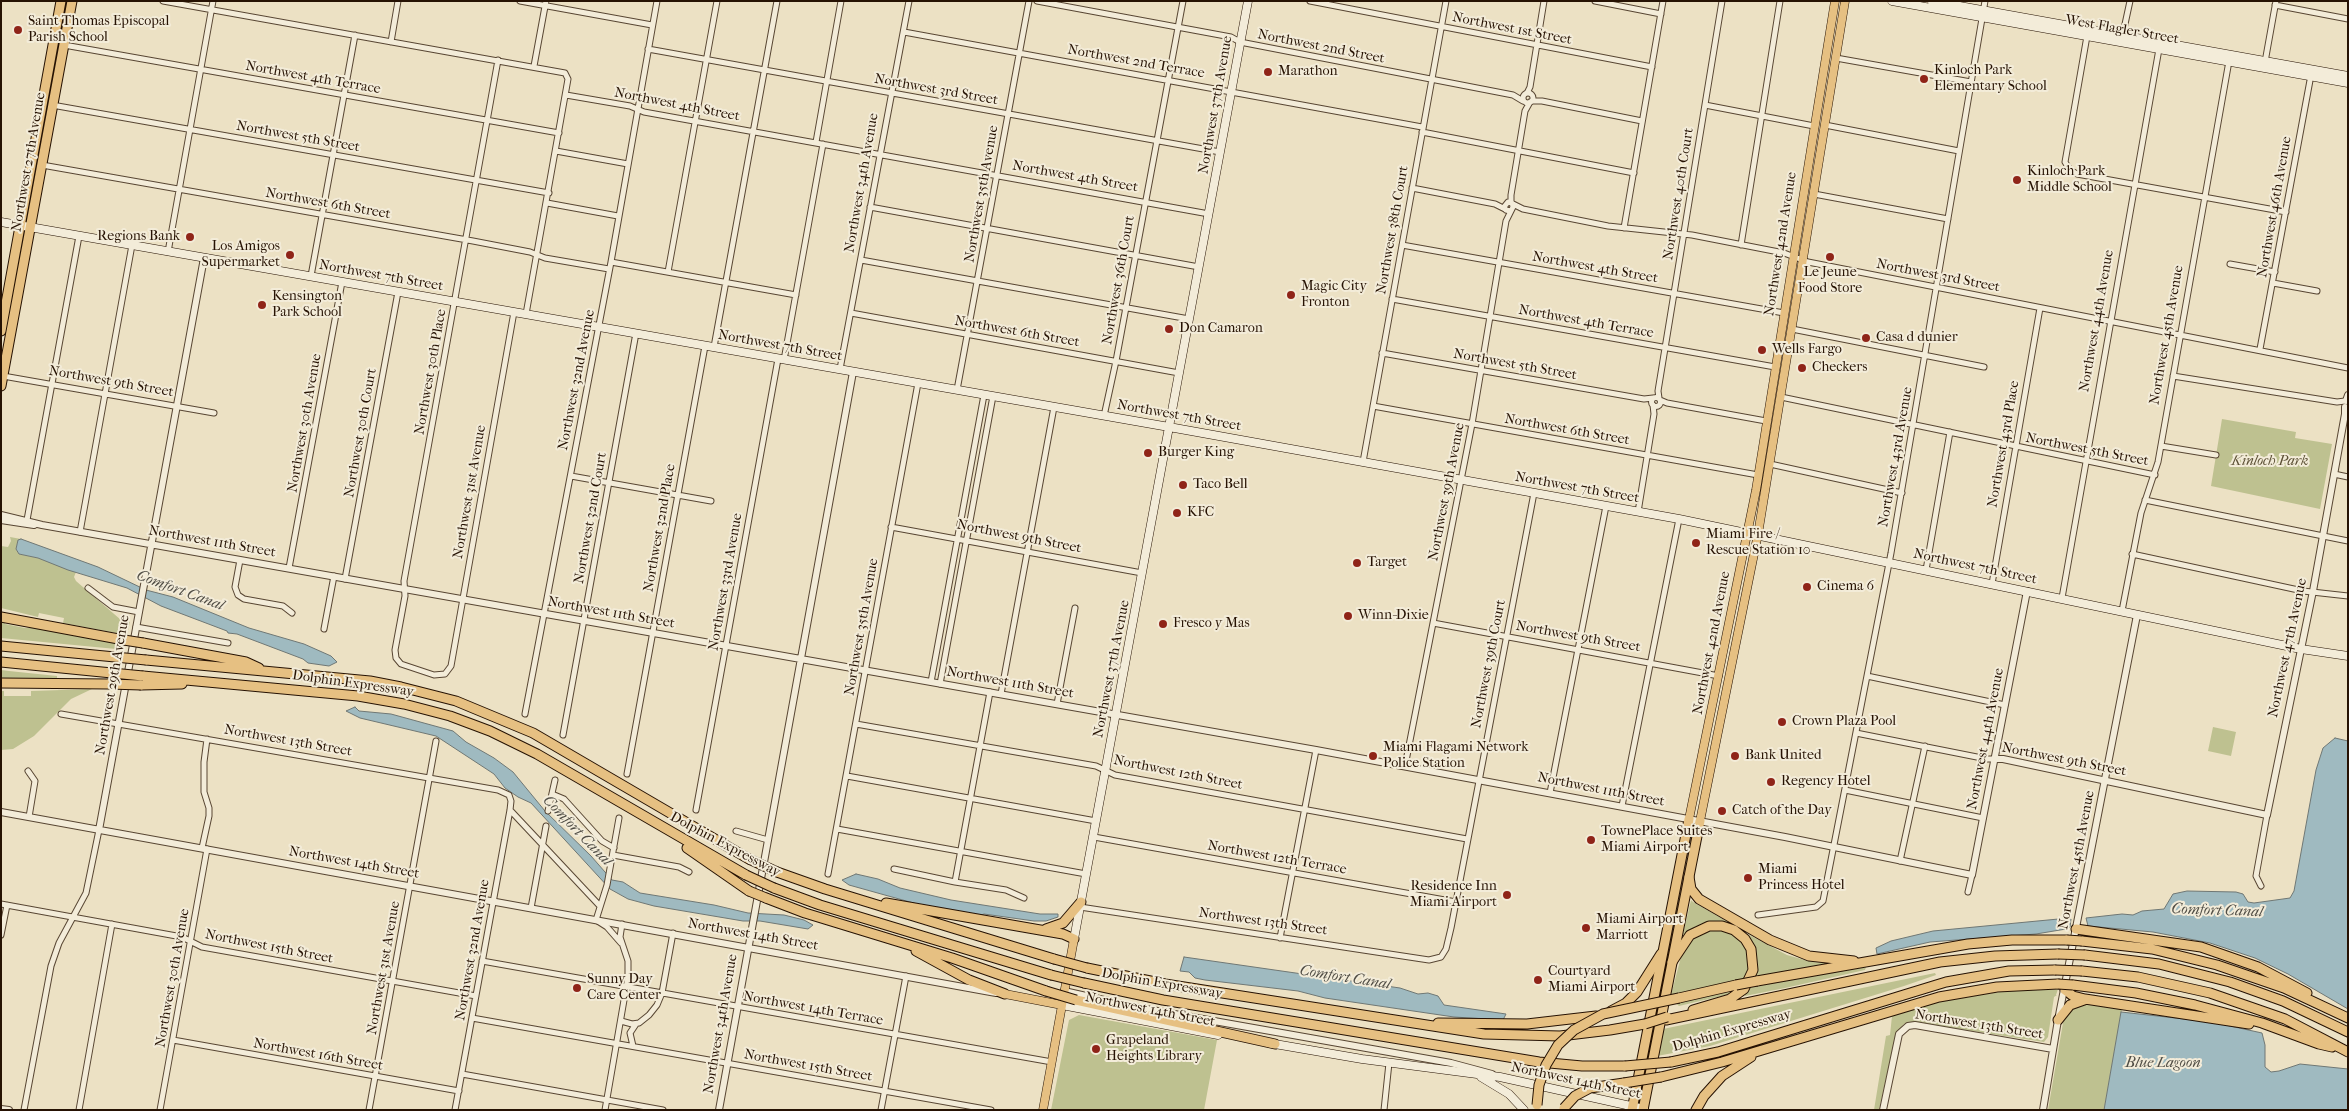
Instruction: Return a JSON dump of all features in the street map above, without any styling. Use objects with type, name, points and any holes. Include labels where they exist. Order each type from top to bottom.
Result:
[{"type":"highway","name":"Northwest 27th Avenue","points":[[1,331],[61,1]]},
{"type":"highway","name":"Northwest 27th Avenue","points":[[1,386],[72,1]]},
{"type":"highway","points":[[1,611],[11,618]]},
{"type":"highway","points":[[1,617],[246,662],[266,671]]},
{"type":"highway","name":"Dolphin Expressway","points":[[1,646],[394,685],[430,694],[481,710],[533,733],[749,859],[777,872],[852,898],[1054,959],[1147,981],[1478,1033],[1524,1036],[1576,1035],[1645,1024],[1940,962],[1995,956],[2085,955],[2159,964],[2230,982],[2291,1004],[2348,1032]]},
{"type":"highway","name":"Dolphin Expressway","points":[[1,662],[112,673],[142,681],[222,683],[372,698],[450,716],[521,746],[746,875],[774,888],[820,905],[1050,975],[1146,997],[1553,1064],[1625,1066],[1671,1062],[1718,1052],[1946,982],[2009,971],[2082,971],[2153,979],[2217,995],[2285,1019],[2345,1050]]},
{"type":"highway","points":[[1,683],[110,684],[142,681]]},
{"type":"highway","points":[[640,814],[749,891],[804,913],[952,958],[1076,1000],[1275,1044]]},
{"type":"highway","name":"Northwest 42nd Avenue","points":[[1632,1108],[1689,819]]},
{"type":"highway","name":"Northwest 42nd Avenue","points":[[1645,1110],[1700,822]]},
{"type":"highway","points":[[1689,877],[1691,889],[1699,899],[1783,947],[1822,959],[1868,962]]},
{"type":"highway","points":[[852,898],[1043,930],[1068,935],[1074,939]]},
{"type":"highway","points":[[1043,930],[1063,923],[1081,905]]},
{"type":"highway","points":[[1666,1019],[1735,996],[1750,980],[1754,964],[1751,949],[1743,937],[1731,928],[1716,925],[1703,927],[1692,933],[1683,943],[1672,962]]},
{"type":"highway","points":[[2076,928],[2165,940],[2222,953],[2272,973],[2337,1012]]},
{"type":"highway","points":[[1537,1107],[1539,1085],[1548,1060],[1558,1045],[1578,1027],[1603,1014],[1757,981],[1980,943],[2067,940],[2152,949],[2217,965],[2284,988],[2348,1018]]},
{"type":"highway","points":[[908,946],[969,980],[1004,994]]},
{"type":"highway","points":[[1410,1023],[1527,1024],[1588,1018],[1615,1009],[1634,996],[1646,981],[1661,954]]},
{"type":"highway","points":[[1564,1109],[1577,1094],[1592,1087],[1660,1077],[1773,1048],[1939,997],[1997,987],[2062,987],[2073,985],[2170,999],[2279,1028],[2319,1044],[2345,1050]]},
{"type":"highway","points":[[2062,987],[2073,996],[2085,999],[2279,1028]]},
{"type":"highway","points":[[2058,1020],[2070,1005],[2085,999]]},
{"type":"highway","points":[[1697,1109],[1712,1087],[1729,1071],[1746,1060],[1773,1048]]},
{"type":"main road","name":"Northwest 37th Avenue","points":[[1043,1110],[1248,1]]},
{"type":"main road","name":"Northwest 42nd Avenue","points":[[1689,819],[1748,532],[1835,1]]},
{"type":"main road","name":"Northwest 42nd Avenue","points":[[1700,822],[1758,534],[1845,1]]},
{"type":"main road","name":"West Flagler Street","points":[[1892,1],[1983,14],[2121,39],[2159,49],[2229,62],[2265,64]]},
{"type":"main road","name":"West Flagler Street","points":[[1932,1],[1983,14],[2088,36],[2171,44],[2311,73],[2348,83]]},
{"type":"main road","points":[[2159,49],[2171,44]]},
{"type":"main road","name":"West Flagler Street","points":[[2311,73],[2348,76]]},
{"type":"main road","points":[[1817,109],[1820,119],[1825,125]]},
{"type":"main road","name":"Northwest 7th Street","points":[[1,222],[1169,427],[1679,519],[2301,649],[2348,656]]},
{"type":"main road","points":[[1774,376],[1776,390],[1781,397]]},
{"type":"main road","points":[[1766,421],[1771,428],[1774,441]]},
{"type":"main road","points":[[1722,658],[1725,672],[1730,680]]},
{"type":"main road","points":[[1719,676],[1724,681],[1726,695]]},
{"type":"main road","name":"Northwest 14th Street","points":[[1004,994],[1208,1034],[1389,1063],[1479,1076],[1500,1077],[1645,1110]]},
{"type":"main road","points":[[1479,1076],[1509,1094],[1524,1110]]},
{"type":"street","points":[[163,1],[565,72],[568,79],[566,95],[526,314]]},
{"type":"street","points":[[168,252],[213,1]]},
{"type":"street","points":[[390,42],[398,1]]},
{"type":"street","points":[[520,1],[546,4],[652,25],[657,1]]},
{"type":"street","points":[[668,272],[717,1]]},
{"type":"street","points":[[714,347],[777,1]]},
{"type":"street","points":[[816,142],[841,1]]},
{"type":"street","name":"Northwest 34th Avenue","points":[[840,370],[909,1]]},
{"type":"street","name":"Northwest 35th Avenue","points":[[957,390],[1029,1]]},
{"type":"street","name":"Northwest 2nd Street","points":[[1037,1],[1231,36],[1240,42],[1528,98]]},
{"type":"street","name":"Northwest 36th Court","points":[[1104,416],[1116,361],[1183,1]]},
{"type":"street","name":"Northwest 1st Street","points":[[1310,1],[1652,67]]},
{"type":"street","name":"Northwest 38th Court","points":[[1363,462],[1446,1]]},
{"type":"street","points":[[1544,1],[1528,98],[1642,121]]},
{"type":"street","points":[[1595,1],[1661,14]]},
{"type":"street","points":[[1624,228],[1663,1]]},
{"type":"street","name":"Northwest 40th Court","points":[[1638,512],[1722,1]]},
{"type":"street","points":[[1741,245],[1780,1]]},
{"type":"street","name":"Northwest 43rd Avenue","points":[[1758,916],[1820,906],[1890,563],[1985,1]]},
{"type":"street","points":[[2121,39],[2130,1]]},
{"type":"street","points":[[2265,64],[2276,3],[2348,19]]},
{"type":"street","points":[[534,66],[546,4]]},
{"type":"street","name":"Northwest 32nd Avenue","points":[[525,714],[611,262],[652,25]]},
{"type":"street","name":"Northwest 2nd Terrace","points":[[904,32],[1231,91],[1422,129],[1518,152],[1634,174]]},
{"type":"street","points":[[311,276],[355,35]]},
{"type":"street","points":[[2088,36],[2066,162],[2068,168],[2077,174],[2286,212]]},
{"type":"street","name":"Northwest 4th Terrace","points":[[64,45],[559,133]]},
{"type":"street","name":"Northwest 3rd Street","points":[[648,49],[1220,152]]},
{"type":"street","name":"Northwest 44th Avenue","points":[[2062,598],[2159,49]]},
{"type":"street","points":[[1836,58],[1971,82]]},
{"type":"street","name":"Northwest 30th Place","points":[[446,674],[438,675],[401,664],[396,658],[395,650],[404,581],[498,60]]},
{"type":"street","name":"Northwest 45th Avenue","points":[[2122,611],[2132,554],[2145,500],[2155,475],[2161,446],[2229,62]]},
{"type":"street","name":"Northwest 46th Avenue","points":[[2260,349],[2311,73]]},
{"type":"street","name":"Northwest 4th Street","points":[[566,95],[695,121],[1208,214]]},
{"type":"street","name":"Northwest 39th Avenue","points":[[1405,766],[1472,424],[1489,316],[1528,98]]},
{"type":"street","name":"Northwest 5th Street","points":[[43,103],[549,193]]},
{"type":"street","points":[[1705,105],[1814,126]]},
{"type":"street","points":[[1825,125],[1959,151]]},
{"type":"street","name":"Northwest 33rd Avenue","points":[[696,810],[725,646],[781,359],[796,294],[823,144]]},
{"type":"street","points":[[556,151],[628,164]]},
{"type":"street","name":"Northwest 6th Street","points":[[42,165],[466,240],[609,269]]},
{"type":"street","name":"Northwest 3rd Street","points":[[1412,188],[1624,228],[1684,234],[1936,288],[2260,349],[2348,368]]},
{"type":"street","points":[[1814,194],[1948,219]]},
{"type":"street","points":[[547,203],[618,216]]},
{"type":"street","points":[[870,207],[1199,267]]},
{"type":"street","points":[[27,520],[79,236]]},
{"type":"street","points":[[80,532],[132,245]]},
{"type":"street","name":"Northwest 4th Street","points":[[1402,245],[1784,313]]},
{"type":"street","name":"Northwest 29th Avenue","points":[[24,1110],[51,966],[59,943],[82,902],[90,880],[204,258]]},
{"type":"street","points":[[861,260],[1189,319]]},
{"type":"street","points":[[611,262],[796,294]]},
{"type":"street","points":[[2230,264],[2275,272]]},
{"type":"street","name":"Northwest 30th Avenue","points":[[290,568],[342,282]]},
{"type":"street","points":[[2273,283],[2317,291]]},
{"type":"street","name":"Northwest 30th Court","points":[[345,579],[398,292]]},
{"type":"street","name":"Northwest 4th Terrace","points":[[1392,299],[1775,367]]},
{"type":"street","name":"Northwest 43rd Place","points":[[1992,584],[2040,308]]},
{"type":"street","name":"Northwest 31st Avenue","points":[[446,674],[450,666],[514,312]]},
{"type":"street","name":"Northwest 6th Street","points":[[851,313],[1180,373]]},
{"type":"street","points":[[1792,329],[1984,367]]},
{"type":"street","name":"Northwest 32nd Court","points":[[563,736],[636,333]]},
{"type":"street","name":"Northwest 32nd Place","points":[[627,774],[705,346]]},
{"type":"street","name":"Northwest 5th Street","points":[[1382,352],[1766,421]]},
{"type":"street","points":[[801,659],[853,372]]},
{"type":"street","name":"Northwest 9th Street","points":[[3,376],[214,413]]},
{"type":"street","points":[[2173,376],[2346,405]]},
{"type":"street","name":"Northwest 35th Avenue","points":[[828,874],[918,383]]},
{"type":"street","points":[[931,682],[984,395]]},
{"type":"street","points":[[940,684],[993,396]]},
{"type":"street","name":"Northwest 5th Street","points":[[1781,397],[1950,432],[2016,448],[2086,460],[2155,475]]},
{"type":"street","name":"Northwest 47th Avenue","points":[[2261,886],[2256,876],[2313,591],[2346,405]]},
{"type":"street","name":"Northwest 6th Street","points":[[1373,406],[1758,475]]},
{"type":"street","points":[[1001,694],[1054,407]]},
{"type":"street","points":[[977,431],[986,433]]},
{"type":"street","points":[[1926,570],[1950,432]]},
{"type":"street","points":[[2161,446],[2216,456]]},
{"type":"street","points":[[973,457],[981,459]]},
{"type":"street","points":[[1770,464],[1902,492]]},
{"type":"street","points":[[2334,474],[2348,477]]},
{"type":"street","points":[[570,476],[711,501]]},
{"type":"street","name":"Northwest 39th Court","points":[[1442,957],[1447,945],[1456,902],[1534,493]]},
{"type":"street","points":[[2145,500],[2348,541]]},
{"type":"street","points":[[1550,793],[1606,506]]},
{"type":"street","name":"Northwest 11th Street","points":[[1,515],[80,532],[1405,766],[1622,806],[1972,875]]},
{"type":"street","points":[[1622,806],[1679,519]]},
{"type":"street","name":"Northwest 11th Street","points":[[1,520],[42,525]]},
{"type":"street","name":"Northwest 9th Street","points":[[891,527],[1142,573]]},
{"type":"street","points":[[2132,554],[2313,591],[2348,596]]},
{"type":"street","points":[[240,560],[235,587],[236,594],[243,598],[283,606],[292,612]]},
{"type":"street","points":[[324,629],[334,576]]},
{"type":"street","points":[[88,588],[113,608],[139,612]]},
{"type":"street","name":"Northwest 44th Avenue","points":[[1968,892],[2027,591]]},
{"type":"street","points":[[1057,704],[1075,608]]},
{"type":"street","name":"Northwest 45th Avenue","points":[[2043,1110],[2062,987],[2076,928],[2137,614]]},
{"type":"street","name":"Northwest 9th Street","points":[[1433,623],[1719,676]]},
{"type":"street","points":[[136,627],[228,643]]},
{"type":"street","name":"Northwest 34th Avenue","points":[[719,1110],[801,659]]},
{"type":"street","points":[[1867,676],[2005,705]]},
{"type":"street","points":[[955,882],[990,692]]},
{"type":"street","name":"Northwest 13th Street","points":[[61,714],[429,780],[498,790],[509,796]]},
{"type":"street","name":"Northwest 12th Street","points":[[856,724],[1096,766],[1116,775],[1467,839]]},
{"type":"street","name":"Northwest 9th Street","points":[[1856,733],[1987,759],[2003,759],[2267,815]]},
{"type":"street","name":"Northwest 30th Avenue","points":[[160,1110],[191,942],[205,849],[209,816],[209,808],[204,792],[204,758],[207,739]]},
{"type":"street","name":"Northwest 31st Avenue","points":[[369,1110],[436,741]]},
{"type":"street","points":[[1900,861],[1914,804],[1925,746]]},
{"type":"street","points":[[1280,938],[1316,750]]},
{"type":"street","points":[[28,770],[35,782],[29,818]]},
{"type":"street","points":[[847,776],[1096,821]]},
{"type":"street","points":[[548,811],[555,780]]},
{"type":"street","points":[[1844,790],[1983,818]]},
{"type":"street","points":[[552,794],[564,799],[602,841],[614,848]]},
{"type":"street","name":"Northwest 32nd Avenue","points":[[455,1110],[510,810],[511,801],[509,796]]},
{"type":"street","points":[[510,810],[599,905]]},
{"type":"street","name":"Northwest 14th Street","points":[[1,812],[1004,994]]},
{"type":"street","points":[[619,818],[607,884],[599,905],[596,920],[612,932],[621,943]]},
{"type":"street","points":[[507,824],[521,822]]},
{"type":"street","points":[[531,908],[546,826]]},
{"type":"street","points":[[837,829],[1086,874]]},
{"type":"street","points":[[736,831],[768,840]]},
{"type":"street","name":"Northwest 12th Terrace","points":[[1094,837],[1456,902]]},
{"type":"street","points":[[613,855],[679,867],[689,872]]},
{"type":"street","points":[[894,869],[955,882],[1006,890],[1024,898]]},
{"type":"street","points":[[1,935],[4,904]]},
{"type":"street","name":"Northwest 15th Street","points":[[4,904],[182,937],[202,947],[476,996]]},
{"type":"street","name":"Northwest 13th Street","points":[[1081,905],[1280,938],[1429,960],[1442,957]]},
{"type":"street","points":[[79,1110],[112,924]]},
{"type":"street","points":[[605,1110],[627,987],[628,965],[621,943],[622,924]]},
{"type":"street","points":[[633,1046],[630,1033],[636,1024],[652,1012],[662,993],[673,933]]},
{"type":"street","name":"Northwest 14th Terrace","points":[[482,961],[1052,1062]]},
{"type":"street","points":[[881,1110],[906,976]]},
{"type":"street","name":"Northwest 14th Street","points":[[1064,991],[1110,1002],[1451,1063],[1480,1069],[1500,1077]]},
{"type":"street","name":"Northwest 15th Street","points":[[472,1018],[991,1110]]},
{"type":"street","points":[[621,1021],[636,1024]]},
{"type":"street","name":"Northwest 13th Street","points":[[1883,1110],[1898,1038],[1902,1029],[1915,1025],[2053,1049]]},
{"type":"street","name":"Northwest 16th Street","points":[[173,1040],[459,1091]]},
{"type":"street","points":[[1384,1110],[1389,1063]]},
{"type":"street","points":[[462,1074],[663,1110]]},
{"type":"street","points":[[1,1108],[9,1110]]},
{"type":"green space","name":"Kinloch Park","points":[[2222,419],[2296,432],[2295,438],[2332,444],[2320,509],[2211,486]]},
{"type":"green space","points":[[10,537],[21,539],[18,540],[16,549],[19,554],[38,558],[76,572],[74,577],[76,581],[121,620],[130,622],[127,635],[63,623],[64,618],[39,613],[38,617],[1,608],[1,546],[8,547],[11,541]]},
{"type":"green space","points":[[1,621],[5,622],[5,624],[25,628],[39,628],[118,643],[116,649],[1,638]]},
{"type":"green space","points":[[1,670],[57,676],[57,678],[1,678]]},
{"type":"green space","points":[[92,689],[71,699],[34,736],[13,749],[1,750],[1,691],[4,691],[4,696],[31,696],[31,691]]},
{"type":"green space","points":[[2213,727],[2236,732],[2231,756],[2208,751]]},
{"type":"green space","points":[[1691,900],[1733,925],[1716,922],[1700,924],[1701,926],[1685,936],[1683,934]]},
{"type":"green space","points":[[1709,928],[1733,932],[1746,947],[1749,970],[1739,988],[1730,994],[1679,1006],[1674,1002],[1671,995],[1682,953],[1689,940]]},
{"type":"green space","points":[[1738,929],[1787,955],[1812,962],[1835,964],[1754,979],[1757,966],[1754,950]]},
{"type":"green space","points":[[1866,967],[1865,970],[1785,988],[1745,996],[1744,993],[1750,986]]},
{"type":"green space","points":[[1935,973],[1936,975],[1904,986],[1710,1046],[1657,1056],[1663,1029]]},
{"type":"green space","points":[[2058,989],[2057,995],[2054,997],[2048,1037],[2044,1042],[1913,1022],[1904,1024],[1896,1034],[1879,1110],[1874,1110],[1886,1036],[1890,1035],[1892,1016],[1938,1002],[2005,991]]},
{"type":"green space","points":[[2082,1004],[2122,1009],[2104,1110],[2048,1110],[2064,1017],[2071,1008]]},
{"type":"green space","points":[[1079,1015],[1217,1040],[1204,1110],[1051,1110],[1069,1020]]},
{"type":"water","points":[[21,539],[98,567],[146,590],[173,597],[249,628],[304,644],[331,656],[337,662],[329,666],[308,663],[303,659],[237,634],[228,633],[161,606],[127,588],[68,570],[38,558],[19,554],[16,549],[18,540]]},
{"type":"water","points":[[355,707],[359,711],[391,714],[453,731],[466,742],[494,758],[513,772],[545,811],[591,856],[612,880],[623,882],[640,893],[714,905],[748,913],[784,915],[804,920],[813,925],[808,929],[760,921],[743,921],[654,906],[628,899],[610,889],[531,803],[505,788],[494,774],[436,736],[360,718],[346,711]]},
{"type":"water","name":"Comfort Canal","points":[[2335,738],[2348,741],[2348,1009],[2288,974],[2255,958],[2210,943],[2153,932],[2088,926],[2086,918],[2122,914],[2133,915],[2142,911],[2164,909],[2173,894],[2187,891],[2236,892],[2243,894],[2248,902],[2254,903],[2290,898],[2294,891],[2316,770],[2323,748]]},
{"type":"water","points":[[856,874],[878,879],[900,888],[951,900],[1040,914],[1058,914],[1058,917],[1046,921],[1034,921],[984,914],[979,916],[917,904],[849,885],[842,880]]},
{"type":"water","points":[[2071,919],[2070,927],[2066,929],[2036,934],[1930,942],[1877,954],[1876,948],[1891,941],[1933,931]]},
{"type":"water","points":[[1184,957],[1400,988],[1418,994],[1428,993],[1438,996],[1444,1005],[1506,1014],[1503,1020],[1454,1017],[1325,998],[1298,991],[1205,980],[1195,978],[1189,972],[1180,971]]},
{"type":"water","name":"Blue Lagoon","points":[[2121,1012],[2212,1022],[2262,1033],[2265,1045],[2265,1067],[2271,1072],[2300,1064],[2348,1069],[2348,1110],[2104,1110]]},
{"type":"place","name":"Saint Thomas Episcopal Parish School","points":[[18,30]]},
{"type":"place","name":"Marathon","points":[[1268,72]]},
{"type":"place","name":"Kinloch Park Elementary School","points":[[1924,79]]},
{"type":"place","name":"Kinloch Park Middle School","points":[[2017,180]]},
{"type":"place","name":"Regions Bank","points":[[190,237]]},
{"type":"place","name":"Los Amigos Supermarket","points":[[290,255]]},
{"type":"place","name":"Le Jeune Food Store","points":[[1830,257]]},
{"type":"place","name":"Magic City Fronton","points":[[1291,295]]},
{"type":"place","name":"Kensington Park School","points":[[262,305]]},
{"type":"place","name":"Don Camaron","points":[[1169,329]]},
{"type":"place","name":"Casa d dunier","points":[[1866,338]]},
{"type":"place","name":"Wells Fargo","points":[[1762,350]]},
{"type":"place","name":"Checkers","points":[[1802,368]]},
{"type":"place","name":"Burger King","points":[[1148,453]]},
{"type":"place","name":"Taco Bell","points":[[1183,485]]},
{"type":"place","name":"KFC","points":[[1177,513]]},
{"type":"place","name":"Miami Fire / Rescue Station 10","points":[[1696,543]]},
{"type":"place","name":"Target","points":[[1357,563]]},
{"type":"place","name":"Cinema 6","points":[[1807,587]]},
{"type":"place","name":"Winn-Dixie","points":[[1348,616]]},
{"type":"place","name":"Fresco y Mas","points":[[1163,624]]},
{"type":"place","name":"Crown Plaza Pool","points":[[1782,722]]},
{"type":"place","name":"Miami Flagami Network Police Station","points":[[1373,756]]},
{"type":"place","name":"Bank United","points":[[1735,756]]},
{"type":"place","name":"Regency Hotel","points":[[1771,782]]},
{"type":"place","name":"Catch of the Day","points":[[1722,811]]},
{"type":"place","name":"TownePlace Suites Miami Airport","points":[[1591,840]]},
{"type":"place","name":"Miami Princess Hotel","points":[[1748,878]]},
{"type":"place","name":"Residence Inn Miami Airport","points":[[1507,895]]},
{"type":"place","name":"Miami Airport Marriott","points":[[1586,928]]},
{"type":"place","name":"Courtyard Miami Airport","points":[[1538,980]]},
{"type":"place","name":"Sunny Day Care Center","points":[[577,988]]},
{"type":"place","name":"Grapeland Heights Library","points":[[1096,1049]]}]
